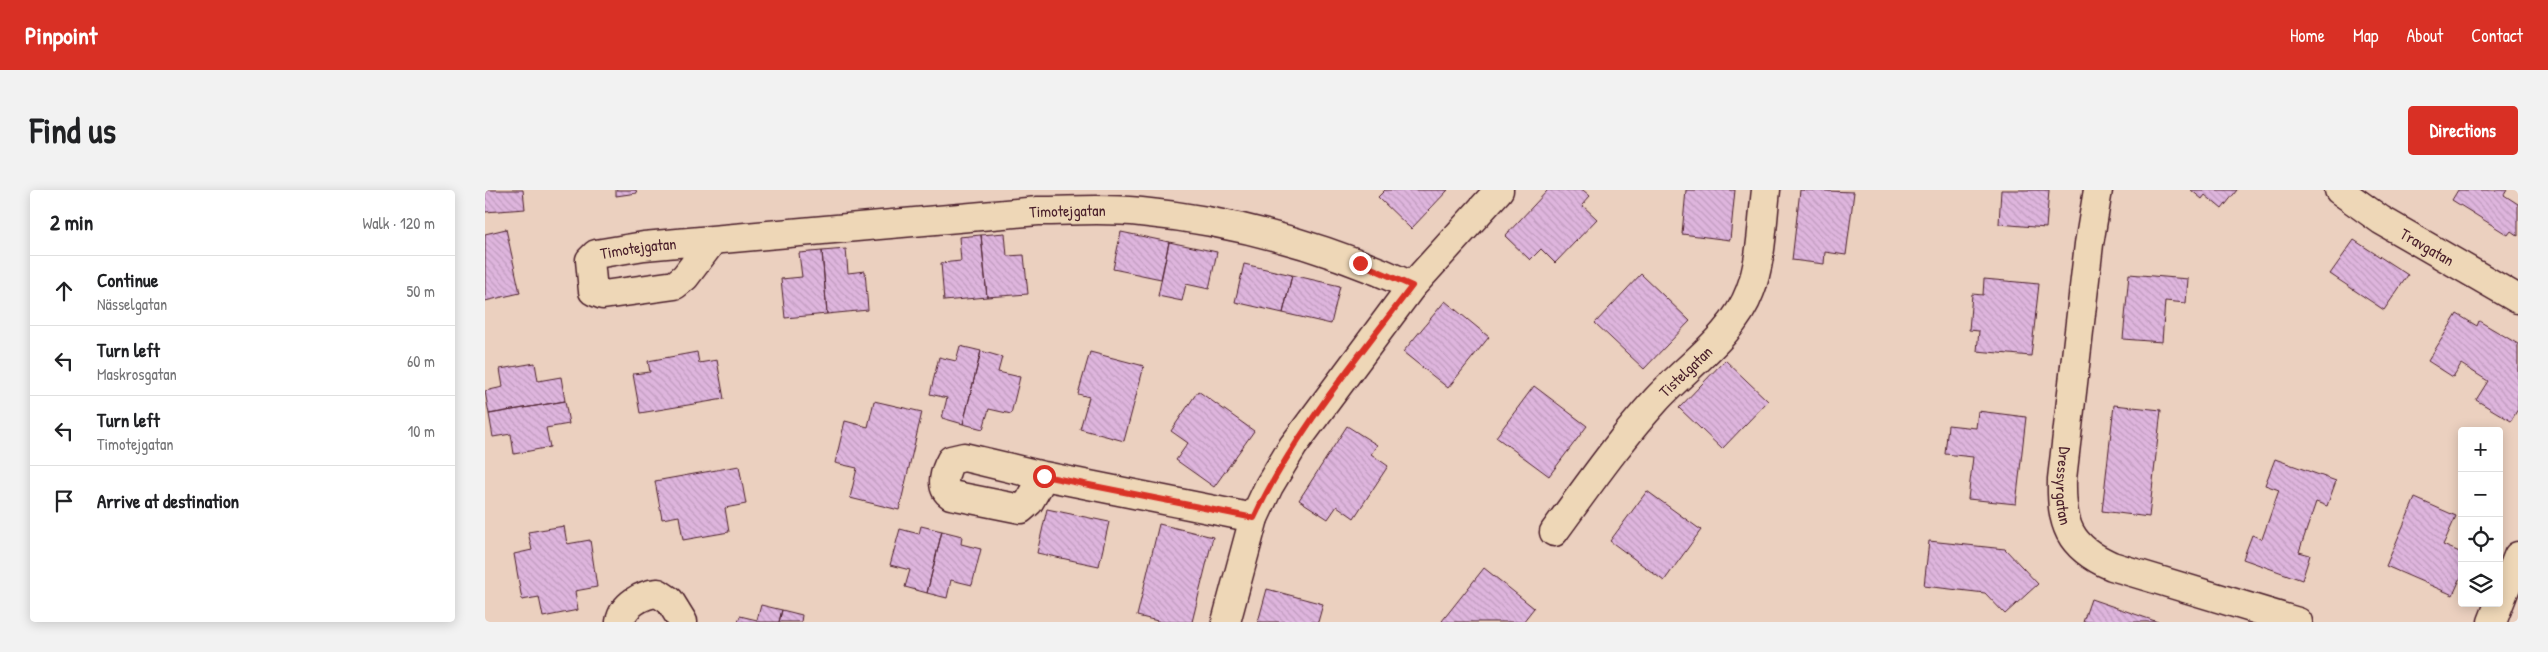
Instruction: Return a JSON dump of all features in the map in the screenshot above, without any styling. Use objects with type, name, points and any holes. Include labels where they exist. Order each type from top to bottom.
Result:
[{"type":"street","points":[[1226,622],[1254,518],[1269,486],[1293,446],[1412,286],[1499,190]]},
{"type":"street","name":"Tistelgatan","points":[[1554,532],[1625,436],[1658,398],[1712,344],[1743,306],[1756,270],[1765,190]]},
{"type":"street","name":"Dressyrgatan","points":[[2098,190],[2089,244],[2062,479],[2061,506],[2071,536],[2089,555],[2112,566],[2298,622]]},
{"type":"street","name":"Travgatan","points":[[2339,190],[2381,220],[2518,299]]},
{"type":"street","name":"Timotejgatan","points":[[713,240],[1038,211],[1140,211],[1233,226],[1327,251],[1412,286]]},
{"type":"street","points":[[1044,476],[1254,518]]},
{"type":"street","points":[[2492,622],[2518,556]]},
{"type":"street","points":[[620,622],[625,610],[633,602],[643,596],[658,592],[670,601],[683,622]]},
{"type":"building","points":[[485,190],[523,190],[525,209],[485,212]]},
{"type":"building","points":[[616,190],[636,190],[637,193],[616,196]]},
{"type":"building","points":[[1385,190],[1448,190],[1411,229],[1378,197]]},
{"type":"building","points":[[1548,190],[1583,190],[1590,196],[1582,205],[1597,219],[1555,263],[1541,249],[1530,260],[1505,236]]},
{"type":"building","points":[[1686,190],[1735,190],[1730,240],[1682,234]]},
{"type":"building","points":[[1800,190],[1854,192],[1846,255],[1825,252],[1824,264],[1792,260]]},
{"type":"building","points":[[2001,190],[2049,190],[2046,228],[1999,224]]},
{"type":"building","points":[[2191,190],[2237,190],[2222,209],[2205,195],[2202,199]]},
{"type":"building","points":[[2458,190],[2507,190],[2504,195],[2518,204],[2518,236],[2511,231],[2508,235],[2452,200]]},
{"type":"building","points":[[506,229],[520,293],[485,301],[485,234]]},
{"type":"building","points":[[1121,232],[1169,242],[1161,279],[1113,269]]},
{"type":"building","points":[[1005,233],[1007,256],[1024,255],[1028,294],[987,297],[981,235]]},
{"type":"building","points":[[981,235],[987,297],[944,301],[941,263],[961,261],[959,237]]},
{"type":"building","points":[[2354,240],[2408,275],[2384,310],[2330,274]]},
{"type":"building","points":[[1169,242],[1217,252],[1209,289],[1186,284],[1182,301],[1158,296]]},
{"type":"building","points":[[846,249],[848,273],[865,271],[868,310],[827,314],[822,251]]},
{"type":"building","points":[[822,251],[827,314],[785,318],[781,279],[802,277],[799,253]]},
{"type":"building","points":[[1244,264],[1292,275],[1283,313],[1235,302]]},
{"type":"building","points":[[1641,274],[1690,321],[1644,369],[1595,323]]},
{"type":"building","points":[[2129,274],[2188,279],[2186,303],[2165,301],[2162,342],[2123,339]]},
{"type":"building","points":[[1292,275],[1340,286],[1331,324],[1283,313]]},
{"type":"building","points":[[1984,279],[2039,284],[2031,356],[1977,351],[1979,331],[1969,330],[1972,294],[1983,295]]},
{"type":"building","points":[[1445,301],[1489,337],[1448,388],[1403,352]]},
{"type":"building","points":[[2457,314],[2477,326],[2479,321],[2518,344],[2518,409],[2511,421],[2476,400],[2488,381],[2461,364],[2453,377],[2428,361]]},
{"type":"building","points":[[960,346],[981,351],[963,424],[942,418],[947,398],[930,394],[939,357],[956,361]]},
{"type":"building","points":[[981,351],[1002,357],[998,372],[1020,377],[1011,414],[989,409],[983,429],[963,424]]},
{"type":"building","points":[[697,352],[699,363],[717,360],[724,399],[640,413],[633,374],[650,372],[648,361]]},
{"type":"building","points":[[1090,352],[1144,366],[1124,441],[1080,429],[1089,397],[1078,394]]},
{"type":"building","points":[[1725,360],[1768,401],[1722,449],[1679,408]]},
{"type":"building","points":[[535,363],[538,381],[561,377],[565,401],[489,414],[485,391],[503,387],[500,369]]},
{"type":"building","points":[[1534,386],[1587,426],[1549,476],[1496,437]]},
{"type":"building","points":[[1198,391],[1254,431],[1214,487],[1176,460],[1188,443],[1171,431]]},
{"type":"building","points":[[565,401],[569,424],[546,428],[550,447],[514,454],[511,434],[493,437],[489,414]]},
{"type":"building","points":[[874,401],[922,412],[899,510],[850,498],[857,468],[835,463],[845,421],[868,427]]},
{"type":"building","points":[[2114,405],[2161,410],[2149,517],[2102,511]]},
{"type":"building","points":[[1978,411],[2026,417],[2016,504],[1968,499],[1973,457],[1945,454],[1948,425],[1976,428]]},
{"type":"building","points":[[1347,426],[1377,445],[1371,454],[1388,466],[1354,518],[1337,506],[1328,519],[1299,500]]},
{"type":"building","points":[[2275,459],[2336,481],[2327,506],[2316,502],[2299,552],[2310,555],[2302,580],[2243,559],[2252,535],[2262,539],[2279,490],[2265,485]]},
{"type":"building","points":[[739,466],[746,504],[725,508],[729,532],[683,540],[679,516],[662,519],[655,481]]},
{"type":"building","points":[[1647,491],[1701,530],[1664,581],[1610,541]]},
{"type":"building","points":[[2415,498],[2456,516],[2443,545],[2458,551],[2458,584],[2453,595],[2386,566]]},
{"type":"building","points":[[1047,509],[1109,522],[1099,566],[1037,553]]},
{"type":"building","points":[[1159,524],[1213,537],[1192,622],[1162,622],[1137,616]]},
{"type":"building","points":[[564,526],[567,544],[590,540],[597,587],[575,591],[578,610],[543,617],[539,597],[522,600],[514,554],[532,550],[528,532]]},
{"type":"building","points":[[921,526],[942,531],[927,593],[905,587],[910,570],[890,565],[900,529],[919,534]]},
{"type":"building","points":[[942,531],[962,536],[961,544],[981,549],[972,585],[951,580],[947,598],[927,593]]},
{"type":"building","points":[[1929,541],[2005,549],[2038,584],[2005,614],[1985,593],[1924,586]]},
{"type":"building","points":[[1484,568],[1534,608],[1523,622],[1443,622],[1442,621]]},
{"type":"building","points":[[1267,589],[1323,604],[1318,622],[1258,622]]},
{"type":"building","points":[[2091,599],[2158,622],[2083,622]]},
{"type":"building","points":[[761,605],[782,610],[779,622],[738,622],[740,616],[757,620]]},
{"type":"building","points":[[782,610],[802,615],[801,622],[779,622]]},
{"type":"route","points":[[1044,476],[1254,518],[1269,486],[1293,446],[1412,286],[1360,263]]}]
